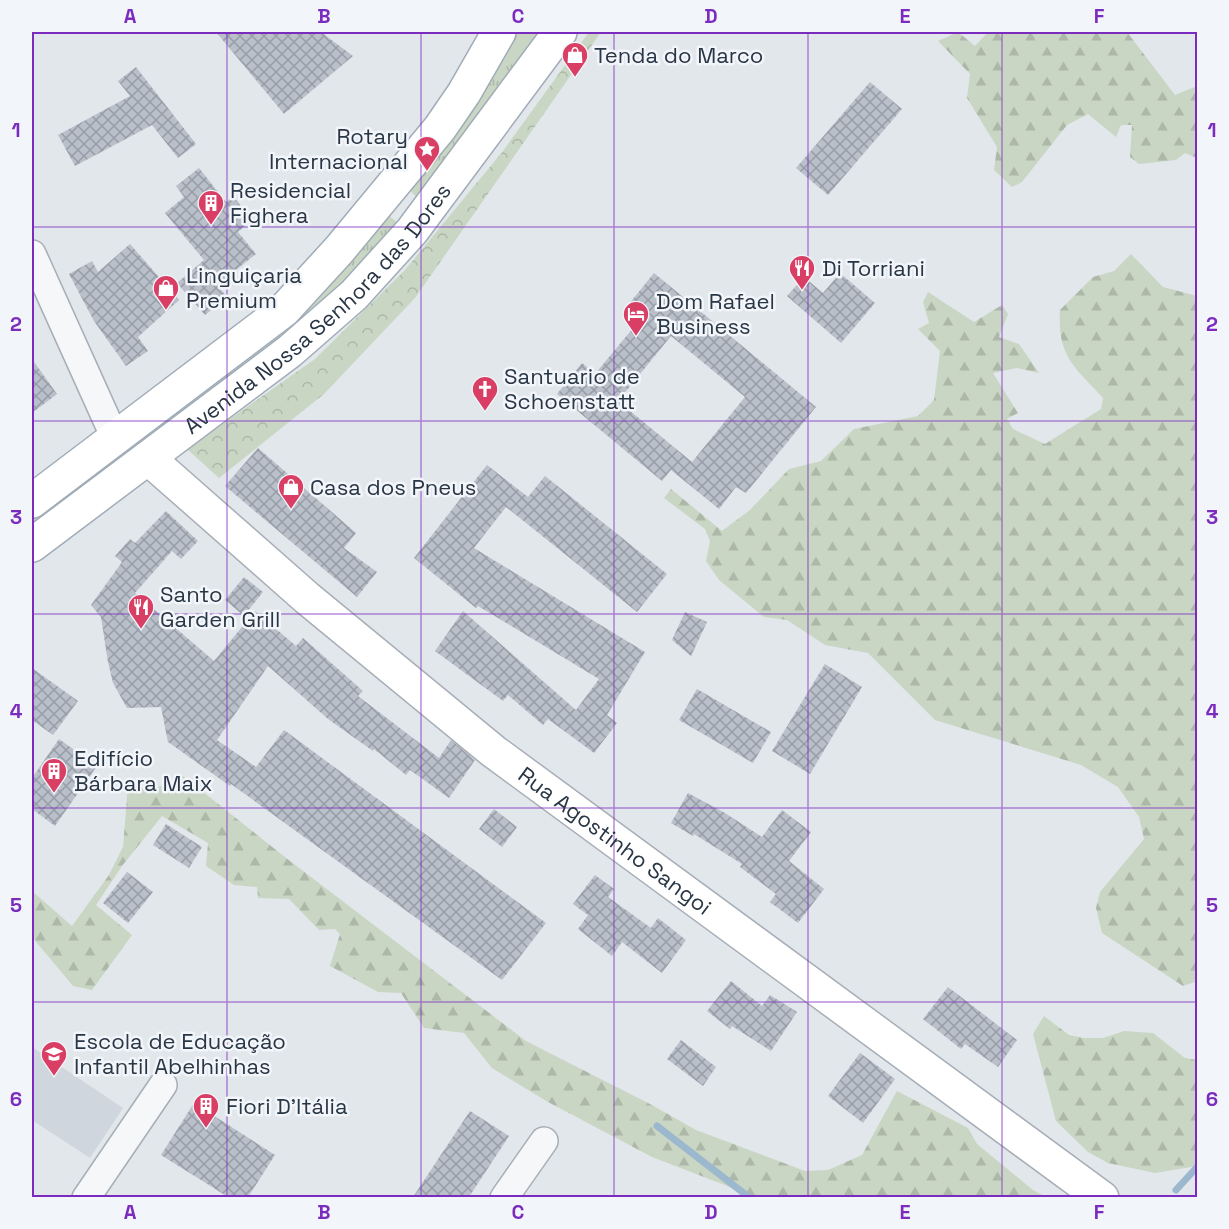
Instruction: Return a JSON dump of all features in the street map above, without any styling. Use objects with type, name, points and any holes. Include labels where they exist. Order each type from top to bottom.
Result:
[{"type":"main road","name":"Avenida Nossa Senhora das Dores","points":[[32,501],[284,310],[339,250],[440,128],[464,93],[500,32]]},
{"type":"main road","name":"Avenida Nossa Senhora das Dores","points":[[32,545],[290,351],[354,295],[412,231],[560,32]]},
{"type":"main road","name":"Rua Agostinho Sangoi","points":[[148,458],[306,598],[494,751],[1102,1197]]},
{"type":"street","points":[[32,254],[115,438]]},
{"type":"street","points":[[86,1197],[163,1085]]},
{"type":"street","points":[[504,1197],[544,1141]]},
{"type":"shaded area","name":"Escola de Educação Infantil Abelhinhas","points":[[32,1047],[123,1108],[90,1158],[32,1120]]},
{"type":"green space","points":[[514,32],[542,32],[419,200],[407,187]]},
{"type":"green space","points":[[589,32],[601,32],[415,298],[324,394],[219,478],[187,449],[315,359],[405,270],[503,151]]},
{"type":"green space","points":[[958,32],[975,46],[988,32],[1127,32],[1175,95],[1197,86],[1197,158],[1185,153],[1176,160],[1139,164],[1130,157],[1132,125],[1121,125],[1116,137],[1088,114],[1067,125],[1022,182],[1012,187],[994,170],[997,147],[967,98],[970,74],[938,41]]},
{"type":"green space","points":[[387,214],[399,224],[352,278],[285,337],[32,530],[32,518],[122,451]]},
{"type":"green space","points":[[1131,254],[1163,287],[1197,296],[1198,981],[1183,986],[1102,933],[1096,908],[1100,892],[1144,839],[1139,817],[1118,787],[1081,765],[935,720],[868,653],[825,645],[787,620],[764,617],[719,580],[706,561],[710,541],[705,529],[664,498],[671,489],[722,531],[750,510],[789,469],[821,461],[854,429],[918,416],[934,400],[940,351],[918,329],[929,323],[923,302],[928,292],[974,322],[1002,305],[1008,314],[999,337],[1019,344],[1039,373],[1017,368],[993,373],[1018,413],[1007,419],[1013,429],[1045,444],[1101,409],[1103,398],[1076,369],[1065,350],[1060,326],[1060,310],[1093,277],[1114,271]]},
{"type":"green space","points":[[183,776],[290,861],[526,1041],[696,1130],[805,1171],[828,1170],[862,1155],[897,1091],[968,1128],[977,1144],[1033,1190],[1046,1197],[744,1197],[735,1189],[652,1157],[548,1102],[492,1068],[464,1033],[424,1028],[401,993],[378,992],[330,966],[340,934],[335,929],[319,930],[289,899],[258,898],[257,887],[234,885],[206,866],[208,843],[162,816],[122,866],[96,905],[132,935],[92,990],[73,986],[32,937],[32,891],[72,926],[109,875],[123,847],[128,785],[152,790]]},
{"type":"green space","points":[[1044,1016],[1069,1035],[1084,1038],[1103,1038],[1124,1031],[1153,1033],[1185,1058],[1197,1060],[1197,1166],[1155,1173],[1108,1163],[1088,1152],[1056,1121],[1033,1034]]},
{"type":"building","points":[[216,32],[321,32],[353,56],[284,114]]},
{"type":"building","points":[[136,67],[196,144],[178,158],[152,125],[75,166],[58,135],[130,96],[118,81]]},
{"type":"building","points":[[870,82],[902,109],[828,195],[796,168]]},
{"type":"building","name":"Residencial Fighera","points":[[199,168],[226,202],[233,196],[252,220],[238,232],[256,254],[217,285],[227,297],[205,315],[177,283],[204,260],[165,213],[184,197],[176,186]]},
{"type":"building","points":[[130,244],[179,300],[138,337],[148,351],[126,366],[94,321],[69,274],[92,261],[98,272]]},
{"type":"building","points":[[654,273],[816,407],[746,493],[736,487],[719,509],[671,470],[662,481],[557,394],[582,363],[595,374],[643,316],[629,304]],"holes":[[[671,336],[745,397],[692,462],[618,401]]]},
{"type":"building","points":[[840,273],[875,303],[841,343],[787,296],[804,277],[823,293]]},
{"type":"building","points":[[32,359],[57,394],[32,413]]},
{"type":"building","name":"Casa dos Pneus","points":[[258,448],[356,533],[344,548],[377,572],[357,597],[225,486]]},
{"type":"building","points":[[487,465],[528,497],[545,476],[667,574],[637,612],[506,507],[474,548],[645,652],[607,715],[617,723],[594,753],[548,719],[543,725],[508,695],[503,701],[435,651],[463,611],[576,710],[599,679],[478,606],[476,608],[414,558]]},
{"type":"building","points":[[166,511],[198,541],[181,559],[172,551],[135,593],[214,661],[255,611],[296,646],[303,638],[363,691],[358,696],[439,758],[451,740],[475,760],[449,798],[410,770],[406,775],[374,749],[373,751],[328,719],[268,666],[217,740],[256,767],[284,730],[546,923],[502,980],[231,784],[230,786],[168,742],[161,707],[127,708],[113,683],[101,617],[91,605],[122,562],[115,556],[130,539],[135,543]]},
{"type":"building","points":[[244,577],[263,592],[244,616],[225,600]]},
{"type":"building","points":[[685,612],[707,622],[691,656],[672,640]]},
{"type":"building","points":[[825,664],[862,687],[810,774],[772,751]]},
{"type":"building","points":[[32,668],[78,701],[53,735],[32,720]]},
{"type":"building","points":[[697,689],[771,732],[753,763],[679,720]]},
{"type":"building","name":"Edifício Bárbara Maix","points":[[59,739],[97,766],[55,826],[32,809],[32,778]]},
{"type":"building","points":[[688,793],[762,837],[782,810],[811,832],[789,861],[824,889],[798,923],[770,902],[776,894],[740,867],[742,864],[694,834],[693,836],[671,823]]},
{"type":"building","points":[[494,809],[517,827],[502,847],[479,829]]},
{"type":"building","points":[[166,824],[202,847],[189,868],[153,845]]},
{"type":"building","points":[[127,872],[153,892],[128,923],[103,903]]},
{"type":"building","points":[[595,875],[614,889],[608,897],[651,928],[658,918],[686,940],[662,973],[622,942],[612,956],[578,929],[588,915],[573,904]]},
{"type":"building","points":[[731,981],[762,1006],[770,995],[797,1012],[771,1051],[732,1026],[730,1029],[707,1011]]},
{"type":"building","points":[[948,987],[1017,1040],[998,1067],[965,1044],[961,1049],[923,1019]]},
{"type":"building","points":[[681,1040],[716,1067],[703,1086],[667,1059]]},
{"type":"building","points":[[860,1053],[895,1079],[863,1123],[828,1096]]},
{"type":"building","name":"Fiori D'Itália","points":[[194,1103],[275,1155],[248,1197],[228,1197],[161,1155]]},
{"type":"building","points":[[470,1111],[509,1136],[469,1197],[413,1197]]},
{"type":"waterway","points":[[657,1126],[750,1198]]},
{"type":"waterway","points":[[1176,1190],[1198,1166]]},
{"type":"place","name":"Tenda do Marco","points":[[575,78]]},
{"type":"place","name":"Rotary Internacional","points":[[427,172]]},
{"type":"place","name":"Residencial Fighera","points":[[211,226]]},
{"type":"place","name":"Di Torriani","points":[[802,291]]},
{"type":"place","name":"Linguiçaria Premium","points":[[166,311]]},
{"type":"place","name":"Dom Rafael Business","points":[[636,337]]},
{"type":"place","name":"Santuario de Schoenstatt","points":[[485,412]]},
{"type":"place","name":"Casa dos Pneus","points":[[291,510]]},
{"type":"place","name":"Santo Garden Grill","points":[[141,630]]},
{"type":"place","name":"Edifício Bárbara Maix","points":[[54,794]]},
{"type":"place","name":"Escola de Educação Infantil Abelhinhas","points":[[54,1077]]},
{"type":"place","name":"Fiori D'Itália","points":[[206,1129]]}]
